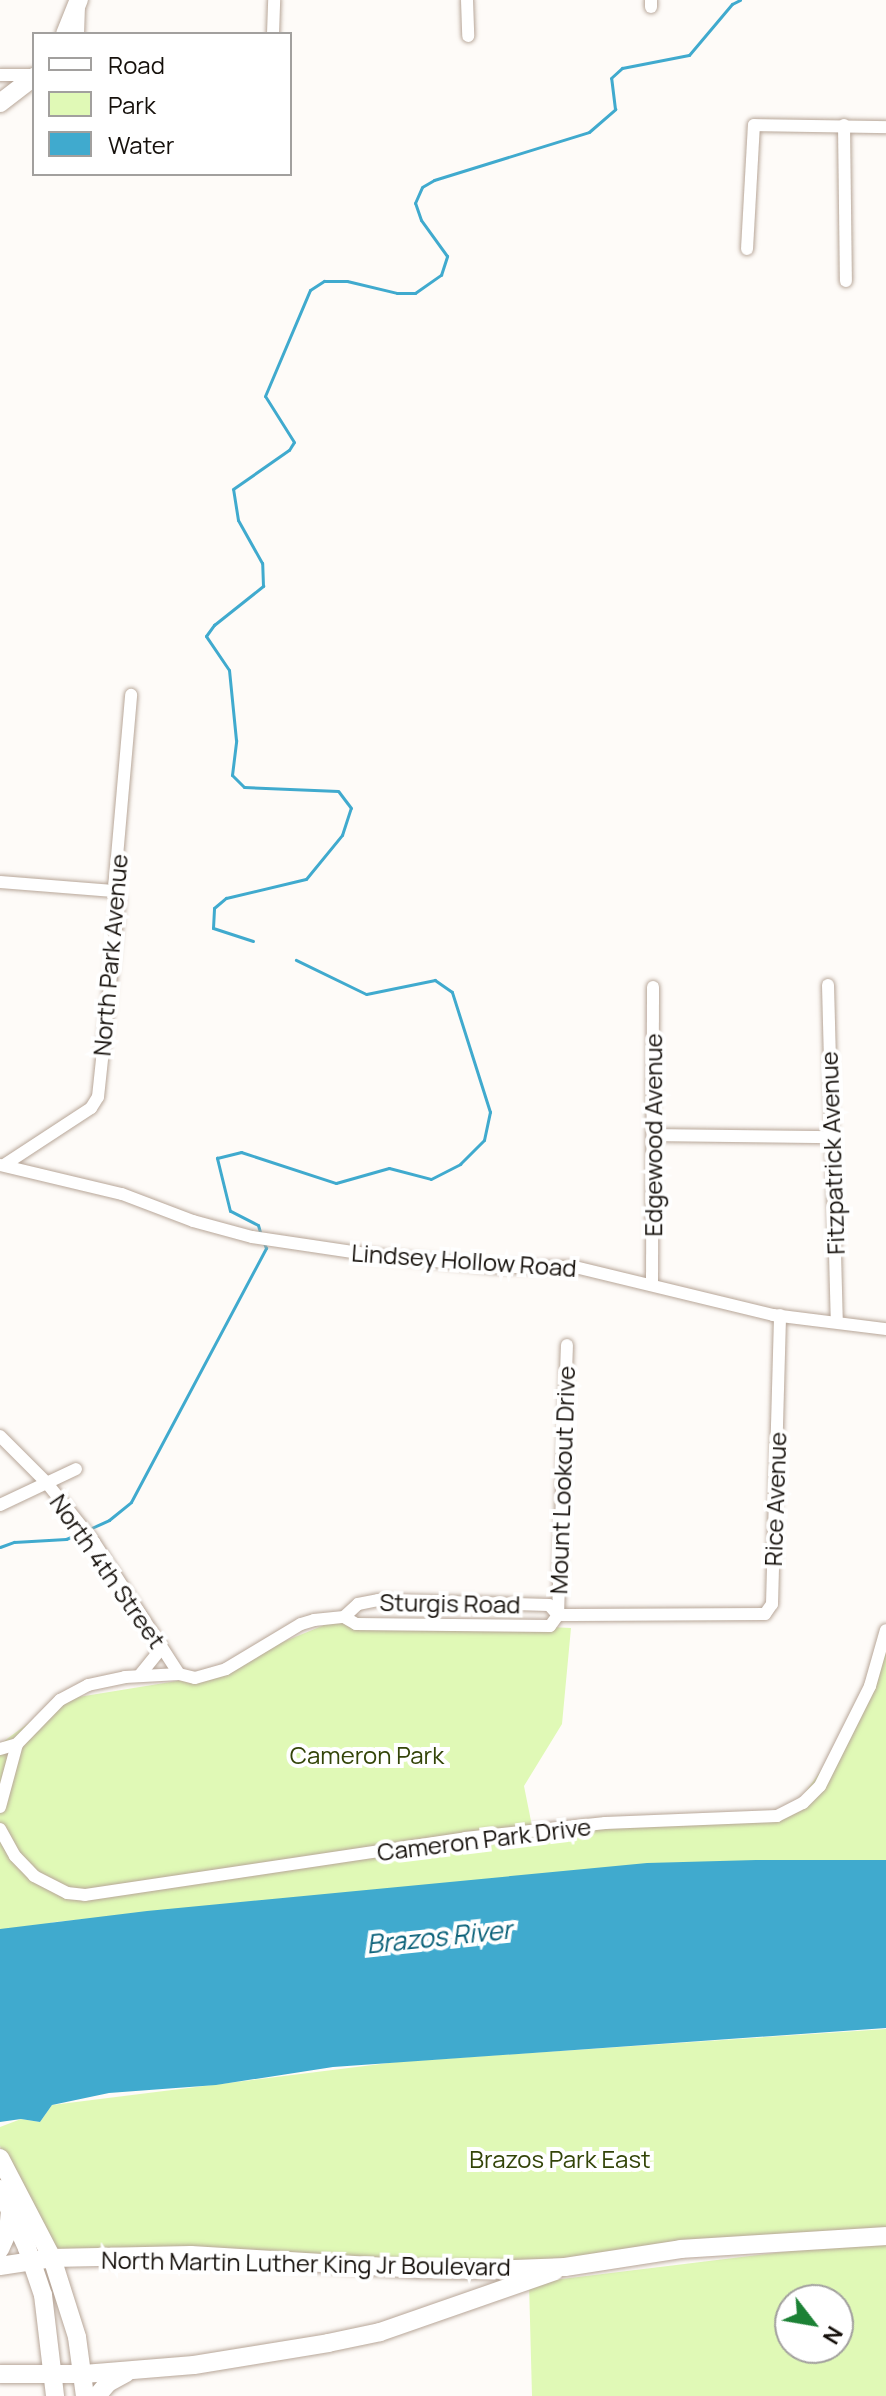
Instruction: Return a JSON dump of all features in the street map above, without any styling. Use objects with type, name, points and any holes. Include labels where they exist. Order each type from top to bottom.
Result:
[{"type":"main road","points":[[66,32],[79,0]]},
{"type":"main road","points":[[0,103],[32,78]]},
{"type":"main road","points":[[2,2161],[52,2258],[84,2374],[85,2396]]},
{"type":"main road","points":[[0,2189],[33,2262],[43,2295],[55,2396]]},
{"type":"main road","points":[[0,2249],[8,2231],[10,2209]]},
{"type":"main road","name":"North Martin Luther King Jr Boulevard","points":[[0,2266],[52,2258],[191,2255],[420,2269],[565,2267],[681,2249],[886,2236]]},
{"type":"main road","name":"North Martin Luther King Jr Boulevard","points":[[8,2374],[84,2374],[262,2355],[380,2332],[529,2283],[565,2267]]},
{"type":"main road","points":[[97,2396],[108,2383],[130,2370]]},
{"type":"main road","points":[[8,2374],[31,2381],[45,2396]]},
{"type":"street","points":[[78,32],[79,0]]},
{"type":"street","points":[[273,32],[274,0]]},
{"type":"street","points":[[467,0],[468,36]]},
{"type":"street","points":[[0,75],[32,76]]},
{"type":"street","points":[[747,249],[754,125],[886,127]]},
{"type":"street","points":[[844,125],[846,281]]},
{"type":"street","name":"North Park Avenue","points":[[2,1165],[96,1102],[119,899],[114,891],[131,695]]},
{"type":"street","points":[[0,882],[114,891]]},
{"type":"street","name":"Fitzpatrick Avenue","points":[[828,985],[837,1321]]},
{"type":"street","name":"Edgewood Avenue","points":[[652,1283],[653,987]]},
{"type":"street","points":[[654,1135],[830,1137]]},
{"type":"street","name":"Lindsey Hollow Road","points":[[2,1165],[122,1194],[193,1221],[252,1237],[373,1255],[495,1267],[575,1267],[780,1315],[886,1329]]},
{"type":"street","name":"Rice Avenue","points":[[701,1616],[760,1617],[772,1604],[780,1315]]},
{"type":"street","name":"Mount Lookout Drive","points":[[558,1615],[567,1345]]},
{"type":"street","name":"North 4th Street","points":[[0,1436],[46,1482],[94,1542],[179,1674]]},
{"type":"street","points":[[0,1505],[76,1469]]},
{"type":"street","name":"Sturgis Road","points":[[0,1749],[17,1744],[60,1700],[88,1685],[139,1676],[179,1674],[195,1678],[226,1669],[301,1624],[344,1617],[358,1604],[378,1600],[549,1605],[558,1615],[701,1616]]},
{"type":"street","name":"Sturgis Road","points":[[344,1617],[356,1624],[550,1626],[558,1615]]},
{"type":"street","name":"Cameron Park Drive","points":[[0,1829],[21,1864],[34,1876],[58,1889],[85,1895],[465,1838],[605,1823],[777,1816],[803,1803],[820,1786],[870,1686],[886,1630]]},
{"type":"street","points":[[139,1676],[162,1648]]},
{"type":"street","points":[[0,1807],[17,1744]]},
{"type":"green space","name":"Cameron Park","points":[[344,1617],[571,1628],[562,1724],[524,1786],[533,1831],[793,1809],[841,1743],[886,1646],[886,1861],[661,1863],[55,1922],[0,1935],[0,1744],[60,1700],[195,1678]]},
{"type":"green space","name":"Brazos Park East","points":[[886,2029],[886,2396],[532,2396],[529,2283],[855,2243],[565,2267],[52,2258],[0,2146],[0,2127],[21,2119],[40,2122],[52,2105],[397,2062]]},
{"type":"water","name":"Brazos River","points":[[886,1860],[886,2028],[333,2067],[216,2085],[109,2093],[52,2105],[40,2122],[21,2119],[0,2122],[0,1929],[147,1911],[647,1863]]},
{"type":"waterway","points":[[253,941],[213,928],[214,908],[226,898],[306,879],[342,835],[351,808],[338,791],[244,787],[232,775],[236,740],[229,670],[206,636],[214,625],[263,586],[262,563],[238,520],[233,489],[289,450],[294,442],[265,396],[310,290],[324,281],[347,281],[397,293],[415,293],[441,275],[447,256],[421,220],[415,203],[422,187],[434,180],[589,132],[615,109],[611,78],[622,68],[689,55],[732,4],[740,0]]},
{"type":"waterway","points":[[260,1232],[258,1225],[230,1211],[217,1158],[241,1152],[336,1183],[389,1168],[431,1179],[460,1164],[484,1140],[490,1112],[452,992],[435,980],[366,994],[296,960]]},
{"type":"waterway","points":[[87,1530],[109,1520],[131,1502],[266,1248],[264,1243]]},
{"type":"waterway","points":[[0,1547],[14,1542],[66,1539],[81,1533]]}]
